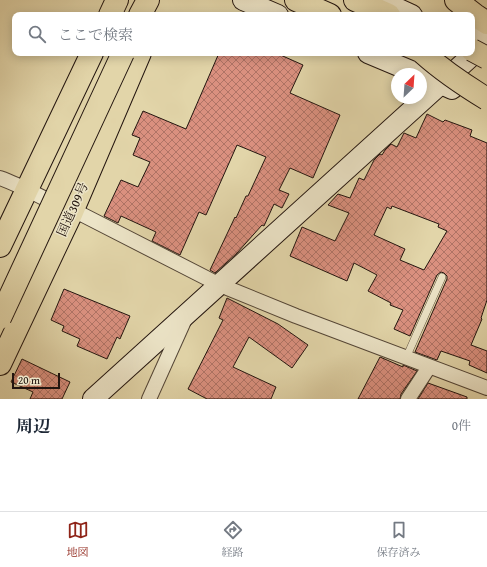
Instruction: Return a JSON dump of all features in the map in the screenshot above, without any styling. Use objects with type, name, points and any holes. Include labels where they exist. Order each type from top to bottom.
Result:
[{"type":"highway","points":[[111,12],[117,0]]},
{"type":"highway","points":[[125,12],[130,0]]},
{"type":"highway","points":[[142,12],[148,0]]},
{"type":"highway","points":[[158,12],[163,0]]},
{"type":"highway","points":[[296,0],[323,12]]},
{"type":"highway","points":[[355,0],[382,12]]},
{"type":"highway","points":[[369,0],[380,12]]},
{"type":"highway","points":[[369,0],[395,12]]},
{"type":"highway","points":[[456,0],[471,12]]},
{"type":"highway","points":[[475,15],[487,23]]},
{"type":"highway","points":[[0,246],[91,56]]},
{"type":"highway","points":[[0,285],[105,56]]},
{"type":"highway","points":[[0,318],[122,56]]},
{"type":"highway","name":"国道309号","points":[[0,364],[72,212],[139,56]]},
{"type":"highway","points":[[424,56],[487,84]]},
{"type":"highway","points":[[426,56],[437,66],[487,99]]},
{"type":"street","points":[[243,0],[271,12]]},
{"type":"street","points":[[379,0],[405,12]]},
{"type":"street","points":[[456,0],[464,12]]},
{"type":"street","points":[[475,34],[481,50]]},
{"type":"street","points":[[375,56],[404,68]]},
{"type":"street","points":[[93,399],[441,84],[474,56]]},
{"type":"street","points":[[427,78],[487,105]]},
{"type":"street","points":[[0,178],[27,189],[72,212],[83,215],[220,285],[296,316],[487,388]]},
{"type":"street","points":[[149,399],[188,313]]},
{"type":"street","points":[[408,399],[429,366]]},
{"type":"lane","points":[[406,358],[442,277]]},
{"type":"building","points":[[218,56],[283,56],[303,65],[290,93],[340,115],[313,178],[290,168],[279,190],[289,194],[282,208],[274,204],[264,226],[262,225],[237,253],[215,273],[210,270],[266,157],[237,145],[206,215],[199,212],[180,255],[152,241],[156,232],[121,216],[118,223],[104,216],[121,180],[138,187],[150,162],[133,155],[140,138],[132,135],[143,111],[186,129]]},
{"type":"building","points":[[427,114],[443,122],[445,120],[472,130],[470,136],[487,143],[487,300],[481,318],[482,319],[471,345],[487,351],[487,373],[469,365],[470,361],[441,351],[437,360],[415,352],[447,279],[447,276],[444,273],[441,272],[437,275],[410,336],[394,329],[403,310],[390,305],[391,303],[368,291],[377,275],[354,263],[347,281],[290,256],[302,227],[335,241],[349,213],[328,205],[338,194],[350,198],[359,178],[364,180],[374,160],[380,154],[382,155],[391,144],[397,147],[404,133],[416,138]],"holes":[[[392,206],[439,224],[438,227],[447,231],[424,270],[400,260],[405,249],[374,235],[387,207],[391,209]]]},
{"type":"building","points":[[64,289],[130,316],[120,339],[117,337],[107,359],[77,346],[80,339],[62,331],[64,326],[51,320]]},
{"type":"building","points":[[227,298],[278,324],[308,345],[292,368],[249,337],[233,367],[276,387],[271,399],[207,399],[188,389],[223,320],[219,318]]},
{"type":"building","points":[[380,357],[403,367],[403,365],[417,371],[401,394],[400,399],[358,399]]},
{"type":"building","points":[[22,359],[70,382],[62,399],[30,399],[33,392],[11,382]]},
{"type":"building","points":[[428,383],[467,397],[467,399],[418,399]]}]
